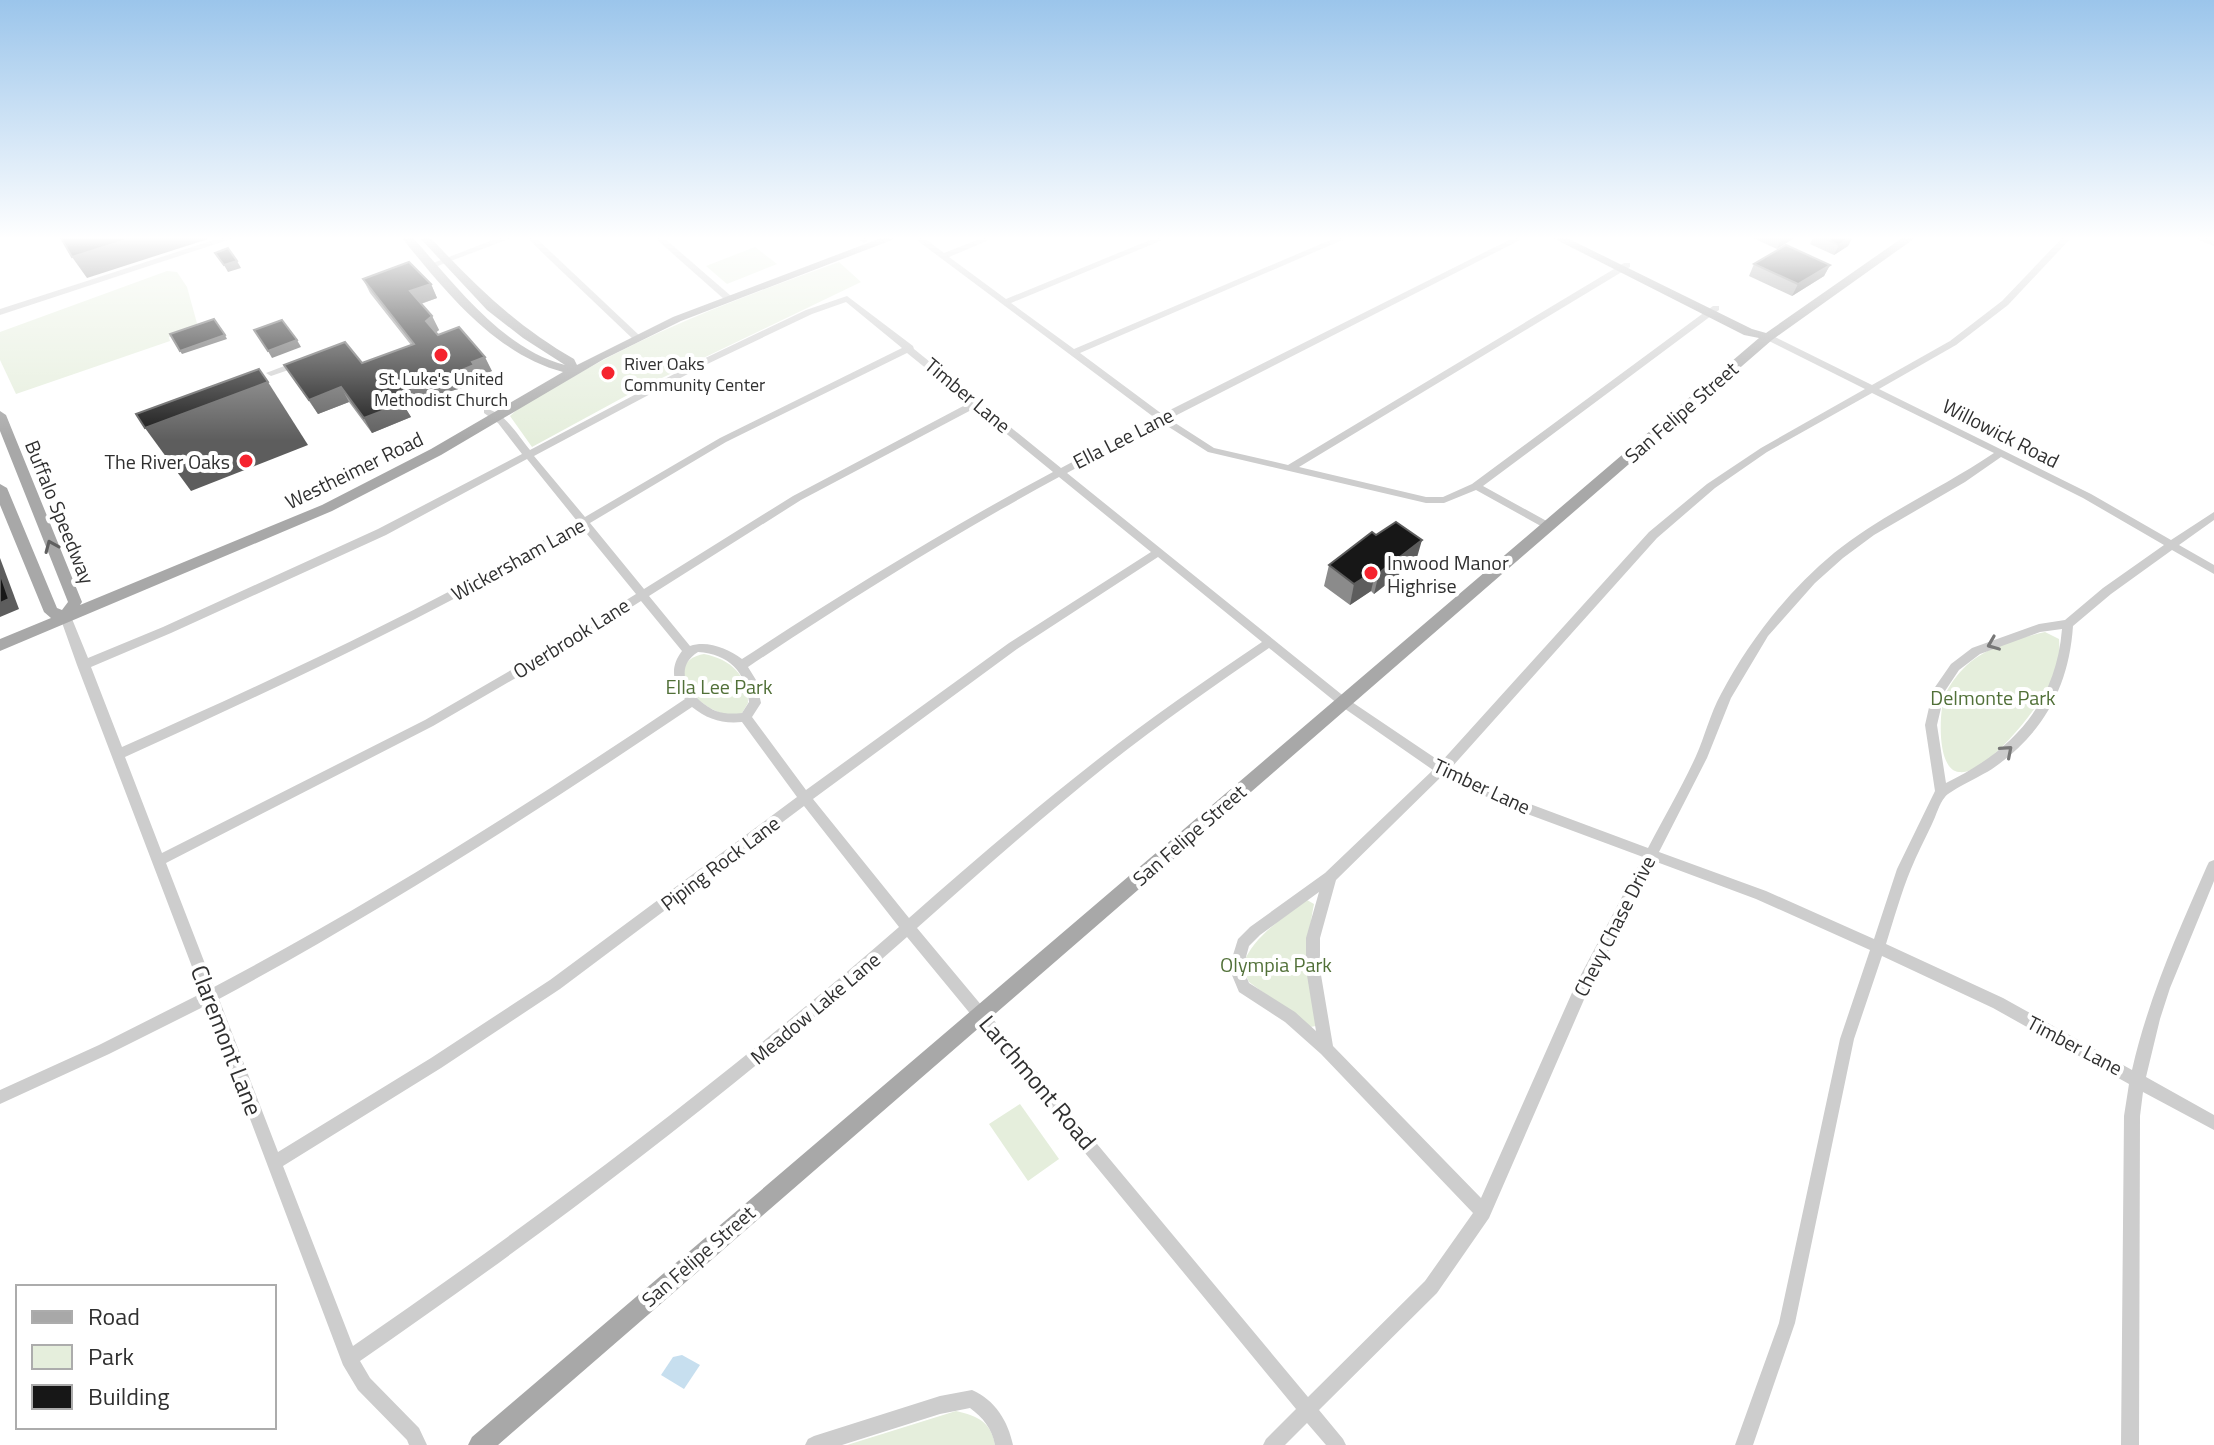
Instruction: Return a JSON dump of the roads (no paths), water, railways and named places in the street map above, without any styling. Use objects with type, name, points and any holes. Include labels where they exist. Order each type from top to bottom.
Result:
[{"type":"main road","points":[[470,305],[513,343],[567,367]]},
{"type":"main road","points":[[489,305],[567,367]]},
{"type":"main road","name":"Westheimer Road","points":[[0,633],[59,615],[276,531],[491,414],[567,367],[701,305]]},
{"type":"main road","name":"Willowick Road","points":[[1703,305],[1768,337]]},
{"type":"main road","name":"San Felipe Street","points":[[480,1445],[1342,701],[1768,337],[1813,305]]},
{"type":"main road","name":"Buffalo Speedway","points":[[0,415],[6,450],[39,516],[75,602]]},
{"type":"main road","points":[[0,488],[15,527],[59,615]]},
{"type":"main road","name":"Westheimer Road","points":[[0,645],[59,615],[75,602],[351,491]]},
{"type":"main road","points":[[15,527],[39,516]]},
{"type":"street","points":[[0,312],[20,305]]},
{"type":"street","points":[[602,305],[633,335]]},
{"type":"street","name":"Timber Lane","points":[[529,455],[698,365],[827,305]]},
{"type":"street","name":"Timber Lane","points":[[858,305],[1342,701],[1442,769],[1507,801],[1761,895],[1875,946],[1998,1003],[2214,1123]]},
{"type":"street","points":[[1007,305],[1161,418],[1211,450],[1426,500],[1444,500],[1476,486],[1712,310]]},
{"type":"street","points":[[1073,353],[1185,305]]},
{"type":"street","name":"Ella Lee Lane","points":[[742,665],[880,574],[1059,471],[1386,305]]},
{"type":"street","points":[[1290,468],[1559,305]]},
{"type":"street","points":[[1483,1212],[1326,1049],[1290,1017],[1244,987],[1236,968],[1243,943],[1330,877],[1442,769],[1653,535],[1711,486],[1764,450],[1873,390],[1980,323],[2002,305]]},
{"type":"street","name":"Willowick Road","points":[[1768,337],[2001,453],[2214,570]]},
{"type":"street","name":"Wickersham Lane","points":[[117,755],[292,676],[403,621],[583,522],[723,440],[910,348]]},
{"type":"street","points":[[271,373],[308,360]]},
{"type":"street","name":"Overbrook Lane","points":[[158,861],[429,723],[797,498],[977,403]]},
{"type":"street","points":[[491,414],[529,455],[640,596],[688,651]]},
{"type":"street","name":"Chevy Chase Drive","points":[[1272,1445],[1431,1287],[1483,1212],[1580,991],[1701,758],[1725,697],[1744,663],[1785,608],[1820,571],[1870,532],[1961,480],[2001,453]]},
{"type":"street","points":[[83,665],[382,532],[529,455]]},
{"type":"street","points":[[1476,486],[1548,526]]},
{"type":"street","points":[[1744,1445],[1787,1323],[1847,1039],[1875,946],[1904,869],[1941,791],[1931,725],[1939,690],[1955,667],[1976,651],[2039,628],[2068,624],[2107,591],[2214,515]]},
{"type":"street","name":"Piping Rock Lane","points":[[274,1163],[523,1006],[615,941],[981,666],[1088,593],[1159,552]]},
{"type":"street","name":"Claremont Lane","points":[[59,615],[83,665],[349,1359],[364,1384],[413,1434],[418,1445]]},
{"type":"street","points":[[1941,791],[1973,778],[2012,748],[2040,716],[2061,675],[2068,647],[2068,624]]},
{"type":"street","name":"Meadow Lake Lane","points":[[349,1359],[496,1259],[669,1127],[909,929],[1079,781],[1194,693],[1270,642]]},
{"type":"street","points":[[705,648],[742,665],[750,675],[755,691],[755,703],[745,717],[725,720],[691,701],[678,675],[679,664],[688,651],[705,648]]},
{"type":"street","points":[[0,1097],[115,1045],[210,997],[437,867],[691,701]]},
{"type":"street","name":"Larchmont Road","points":[[745,717],[909,929],[1337,1445]]},
{"type":"street","points":[[2130,1445],[2132,1116],[2136,1078],[2171,963],[2214,866]]},
{"type":"street","points":[[1326,1049],[1313,969],[1313,938],[1330,877]]},
{"type":"street","points":[[814,1445],[940,1405],[972,1399],[989,1410],[999,1425],[1004,1445]]},
{"type":"water","points":[[682,1355],[700,1365],[684,1389],[661,1375],[673,1357]]},
{"type":"place","name":"St. Luke's United Methodist Church","points":[[441,355]]},
{"type":"place","name":"River Oaks Community Center","points":[[608,373]]},
{"type":"place","name":"The River Oaks","points":[[246,461]]},
{"type":"place","name":"Inwood Manor Highrise","points":[[1371,573]]},
{"type":"park label","name":"Ella Lee Park","points":[[719,686]]},
{"type":"park label","name":"Delmonte Park","points":[[1993,697]]},
{"type":"park label","name":"Olympia Park","points":[[1276,964]]}]
